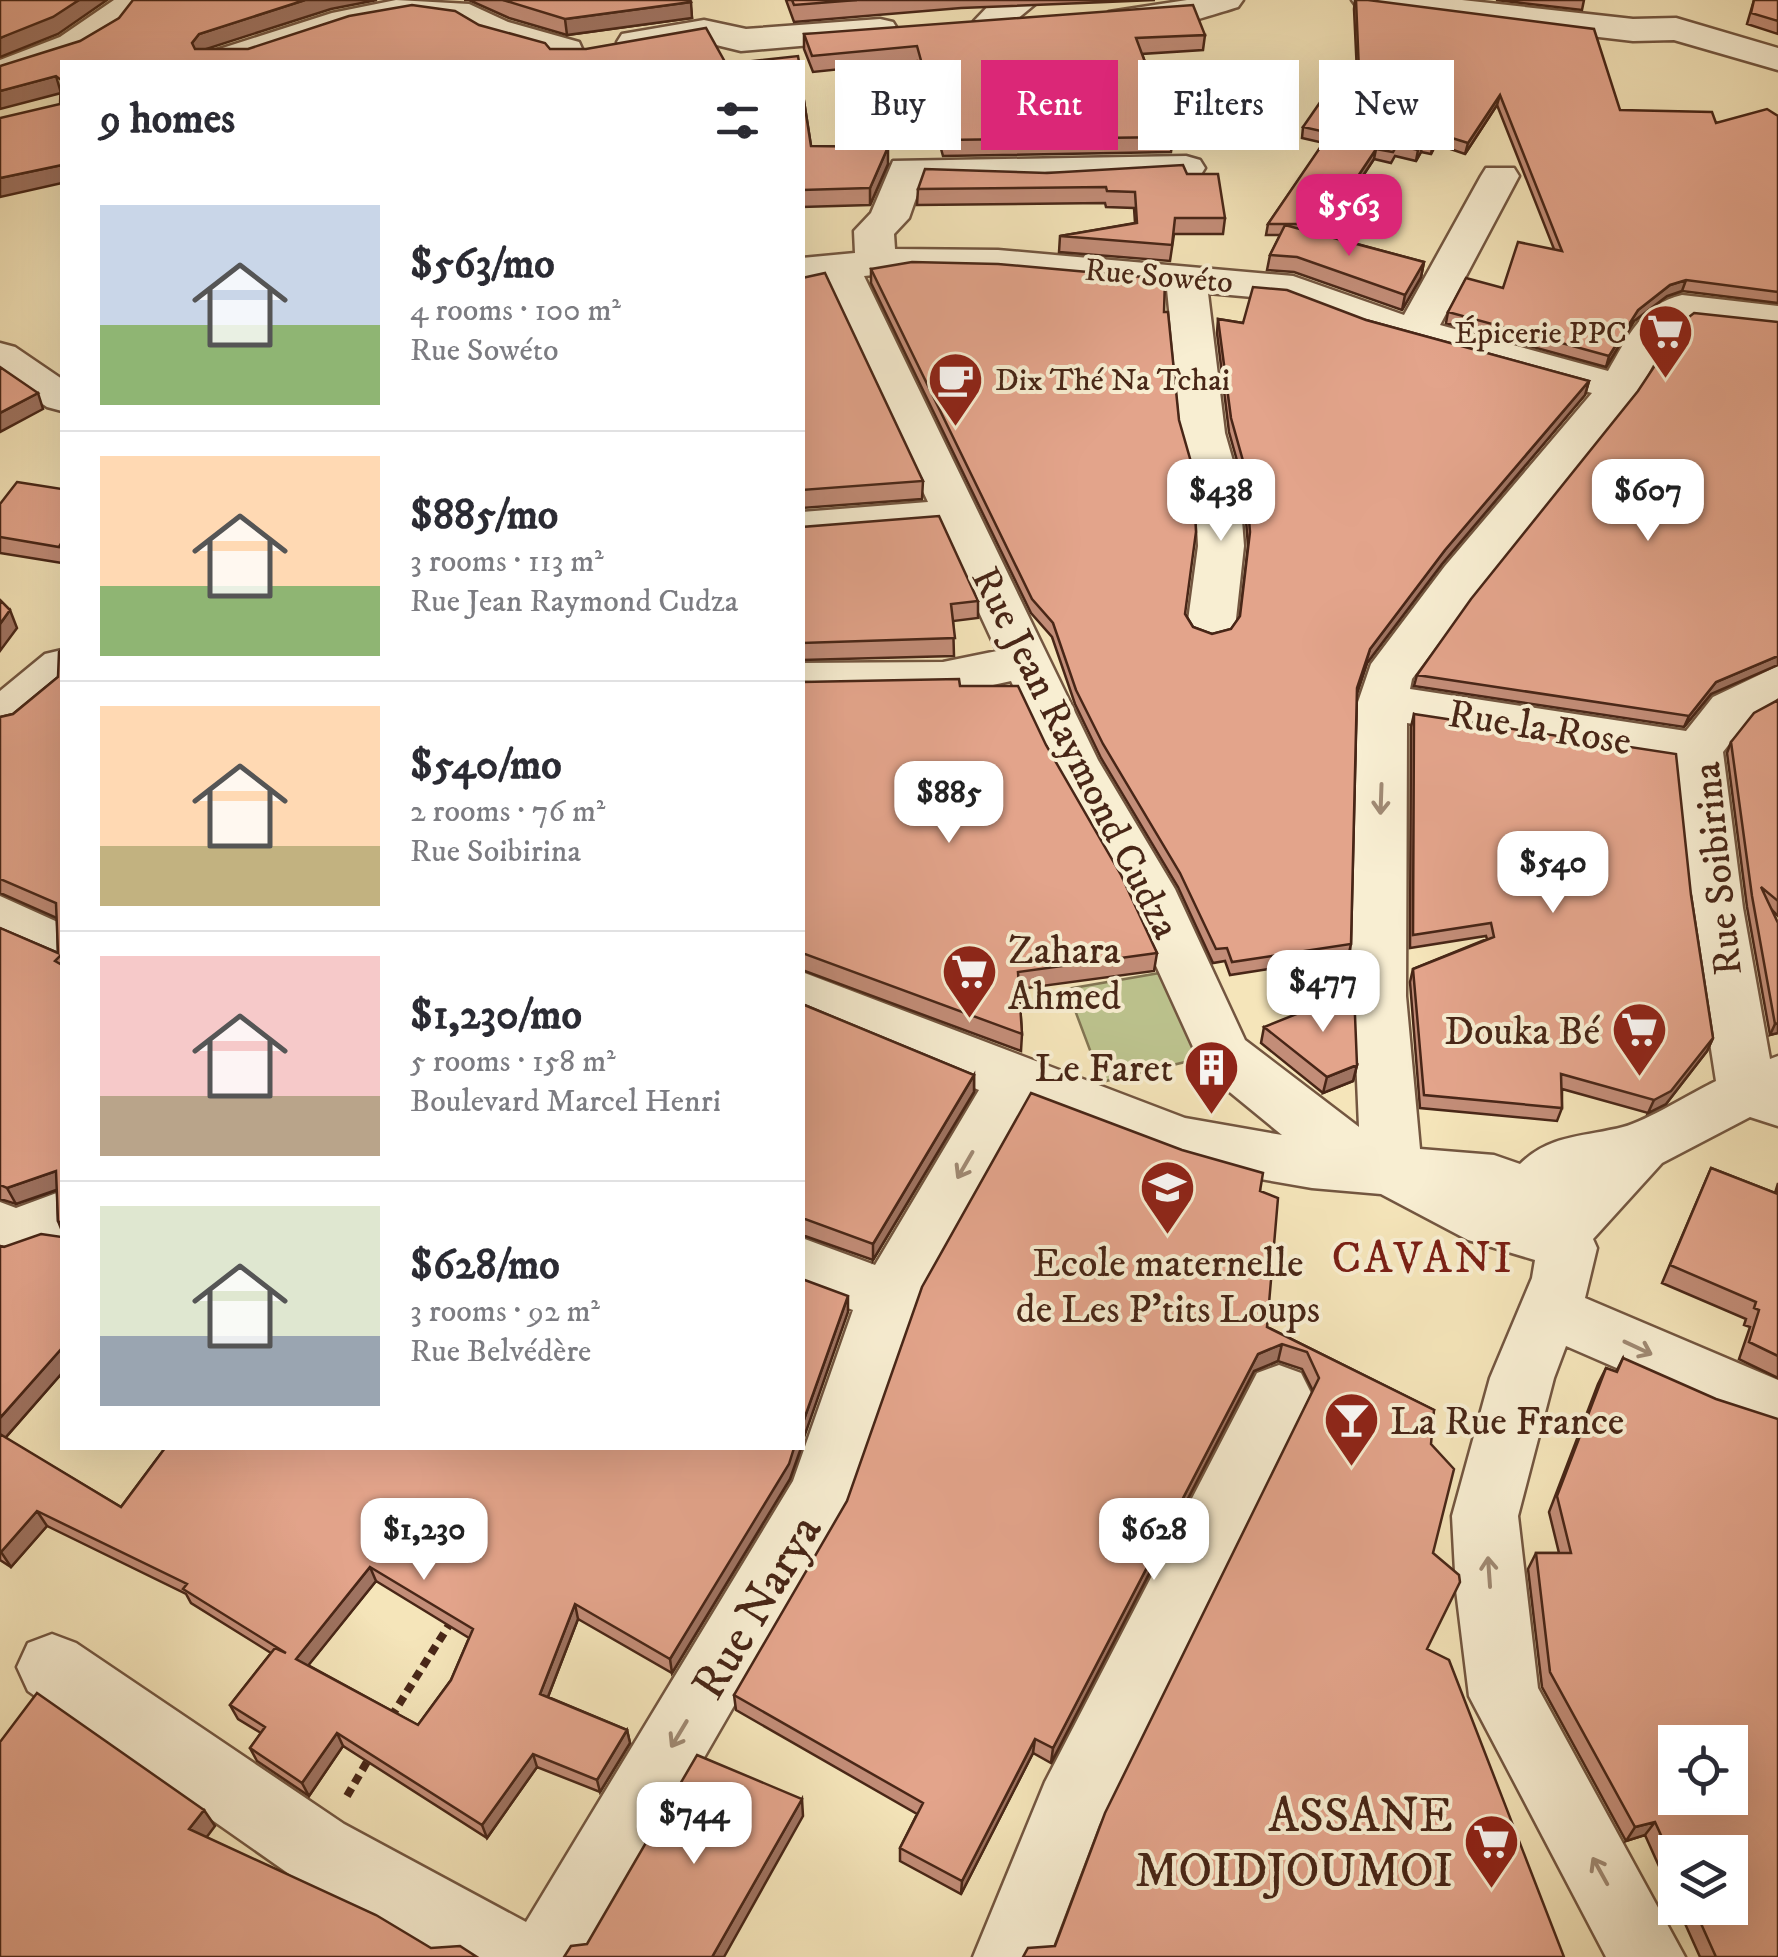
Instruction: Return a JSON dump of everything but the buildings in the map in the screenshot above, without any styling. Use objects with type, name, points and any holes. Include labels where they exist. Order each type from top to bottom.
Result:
[{"type":"street","points":[[0,71],[86,37],[119,17],[134,0]]},
{"type":"street","points":[[1082,20],[1168,16],[1226,0]]},
{"type":"street","points":[[1369,0],[1633,30],[1676,29],[1778,58]]},
{"type":"street","points":[[224,60],[401,3],[469,15],[495,30],[576,57],[692,32],[726,30],[741,40],[920,26]]},
{"type":"street","points":[[956,24],[992,21],[1034,10]]},
{"type":"street","points":[[825,267],[888,218],[908,168],[1046,172],[1186,168]]},
{"type":"street","points":[[1416,331],[1500,176]]},
{"type":"street","name":"Rue Sowéto","points":[[825,267],[998,262],[1293,288],[1416,331],[1620,387]]},
{"type":"street","name":"Rue Jean Raymond Cudza","points":[[825,267],[959,514],[1100,812],[1148,889],[1224,1056],[1324,1136],[1489,1222],[1535,1215]]},
{"type":"street","points":[[1186,276],[1203,434],[1217,482],[1221,546],[1211,628]]},
{"type":"street","points":[[805,994],[1014,1080],[1072,1098],[1180,1142],[1312,1164],[1394,1171],[1384,1112],[1376,940],[1383,702],[1388,676],[1462,576],[1620,387],[1651,332],[1682,306],[1778,318]]},
{"type":"street","points":[[10,363],[60,348]]},
{"type":"street","points":[[10,363],[60,397]]},
{"type":"street","points":[[805,527],[959,514]]},
{"type":"street","points":[[805,680],[944,679],[1026,660]]},
{"type":"street","points":[[0,716],[60,668]]},
{"type":"street","name":"Rue Soibirina","points":[[1768,1091],[1716,908],[1698,750],[1730,709],[1778,682]]},
{"type":"street","name":"Rue la Rose","points":[[1383,702],[1698,750]]},
{"type":"street","points":[[0,916],[60,947]]},
{"type":"street","name":"Rue Narya","points":[[547,1957],[821,1494],[889,1297],[1014,1080]]},
{"type":"street","points":[[1768,1091],[1634,1150],[1588,1208],[1535,1215],[1515,1250],[1547,1313],[1600,1330],[1778,1410]]},
{"type":"street","points":[[0,1227],[12,1234],[60,1217]]},
{"type":"street","points":[[805,1265],[889,1297]]},
{"type":"street","points":[[1547,1313],[1499,1452],[1485,1516],[1504,1696],[1646,1957]]},
{"type":"street","points":[[1011,1957],[1070,1807],[1279,1394]]},
{"type":"street","points":[[52,1668],[318,1850],[514,1957]]},
{"type":"path","points":[[383,1732],[453,1618]]},
{"type":"path","points":[[318,1850],[374,1749]]},
{"type":"green space","points":[[1177,970],[1210,1056],[1102,1082],[1067,989]]},
{"type":"place","name":"Épicerie PPC","points":[[1666,381]]},
{"type":"place","name":"Dix Thé Na Tchai","points":[[956,428]]},
{"type":"place","name":"Zahara Ahmed","points":[[969,1021]]},
{"type":"place","name":"Douka Bé","points":[[1639,1079]]},
{"type":"place","name":"Le Faret","points":[[1212,1116]]},
{"type":"place","name":"Ecole maternelle de Les P'tits Loups","points":[[1168,1237]]},
{"type":"place","name":"La Rue France","points":[[1351,1469]]},
{"type":"place","name":"ASSANE MOIDJOUMOI","points":[[1492,1891]]},
{"type":"district","name":"CAVANI","points":[[1423,1256]]}]
